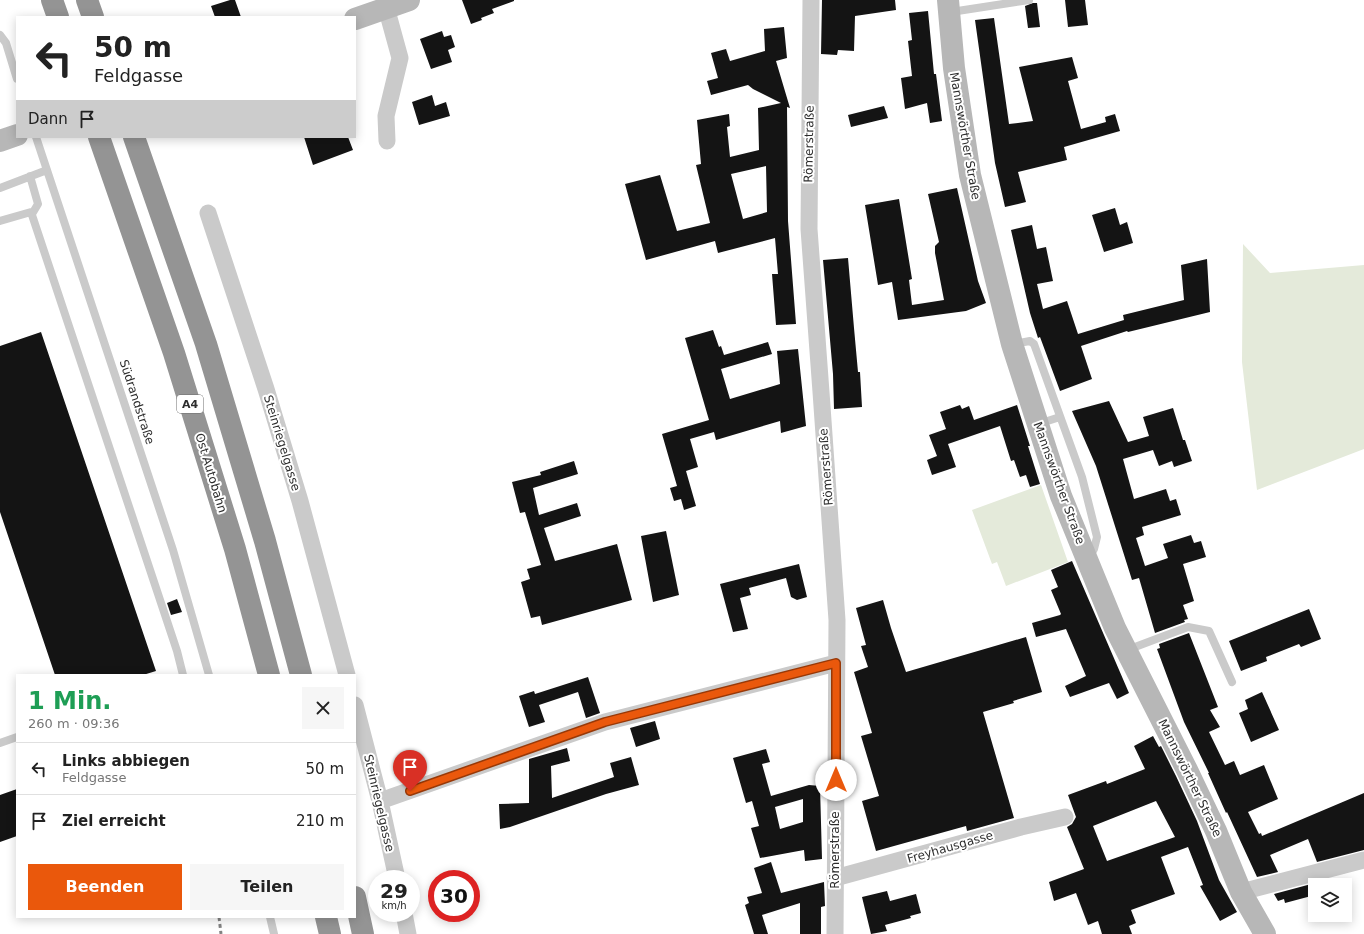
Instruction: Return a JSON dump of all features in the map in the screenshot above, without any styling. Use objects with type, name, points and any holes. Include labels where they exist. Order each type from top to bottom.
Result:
[{"type":"highway","points":[[52,0],[58,16]]},
{"type":"highway","points":[[87,0],[92,16]]},
{"type":"highway","name":"Ost Autobahn","points":[[99,138],[174,353],[235,549],[268,674]]},
{"type":"highway","name":"A4","points":[[134,138],[206,344],[265,540],[301,674]]},
{"type":"highway","points":[[356,902],[363,934]]},
{"type":"highway","points":[[326,918],[330,934]]},
{"type":"main road","points":[[356,19],[409,0]]},
{"type":"main road","name":"Mannswörther Straße","points":[[948,6],[954,68],[970,175],[1012,344],[1061,496],[1115,628],[1187,770],[1216,831],[1241,892],[1265,934]]},
{"type":"main road","points":[[0,141],[16,135]]},
{"type":"street","name":"Römerstraße","points":[[811,0],[809,229],[837,620],[835,934]]},
{"type":"street","points":[[386,7],[400,58],[386,116],[387,141]]},
{"type":"street","name":"Steinriegelgasse","points":[[208,213],[266,389],[300,501],[347,674]]},
{"type":"street","points":[[380,801],[605,722],[836,663]]},
{"type":"street","name":"Steinriegelgasse","points":[[356,709],[380,801],[395,870]]},
{"type":"street","name":"Freyhausgasse","points":[[835,878],[1021,827],[1065,817]]},
{"type":"street","points":[[1241,892],[1364,860]]},
{"type":"street","points":[[406,922],[408,934]]},
{"type":"lane","points":[[948,6],[1029,0]]},
{"type":"lane","points":[[0,35],[6,43],[16,76]]},
{"type":"lane","name":"Südrandstraße","points":[[36,138],[173,550],[209,674]]},
{"type":"lane","points":[[0,188],[47,170]]},
{"type":"lane","points":[[30,176],[38,204],[32,214],[169,628],[183,674]]},
{"type":"lane","points":[[0,221],[31,212],[32,214]]},
{"type":"lane","points":[[1012,344],[1030,341],[1034,344],[1082,477],[1097,537],[1094,549],[1087,560]]},
{"type":"lane","points":[[1037,424],[1060,417]]},
{"type":"lane","points":[[1126,650],[1188,627],[1209,631],[1232,682]]},
{"type":"lane","points":[[0,743],[16,737]]},
{"type":"lane","points":[[270,918],[274,934]]},
{"type":"green space","points":[[1243,244],[1270,273],[1364,265],[1364,449],[1257,490],[1242,362]]},
{"type":"green space","points":[[1041,485],[1068,562],[1006,586],[997,562],[992,564],[972,510]]},
{"type":"building","points":[[230,0],[235,0],[241,16],[215,16],[211,6]]},
{"type":"building","points":[[462,0],[514,1],[492,9],[494,13],[471,24]]},
{"type":"building","points":[[822,0],[895,0],[896,10],[855,16],[854,51],[838,50],[837,55],[821,54]]},
{"type":"building","points":[[1065,0],[1085,0],[1088,25],[1068,27]]},
{"type":"building","points":[[1037,3],[1040,27],[1028,28],[1025,6]]},
{"type":"building","points":[[928,11],[934,74],[936,74],[942,121],[930,123],[927,103],[905,109],[901,78],[912,76],[908,41],[912,40],[909,13]]},
{"type":"building","points":[[994,18],[1009,124],[1033,121],[1019,67],[1072,57],[1078,78],[1068,81],[1081,129],[1106,122],[1105,117],[1115,114],[1120,131],[1064,147],[1067,160],[1018,172],[1026,202],[1005,207],[995,163],[975,20]]},
{"type":"building","points":[[784,27],[787,58],[776,61],[790,108],[787,107],[788,221],[796,324],[776,325],[772,274],[778,274],[775,238],[718,253],[715,241],[646,260],[625,184],[660,175],[677,231],[710,223],[696,165],[701,164],[697,120],[729,114],[730,126],[727,127],[730,157],[759,150],[758,108],[781,103],[748,85],[711,95],[707,81],[718,78],[711,53],[726,49],[730,61],[765,51],[764,29]],"holes":[[[766,166],[767,212],[743,219],[731,174]]]},
{"type":"building","points":[[442,31],[444,37],[451,35],[455,47],[448,50],[452,62],[431,69],[420,39]]},
{"type":"building","points":[[432,95],[435,106],[446,102],[450,116],[419,125],[412,102]]},
{"type":"building","points":[[884,106],[888,118],[851,127],[848,115]]},
{"type":"building","points":[[304,138],[348,138],[353,150],[313,165]]},
{"type":"building","points":[[957,188],[978,281],[986,303],[966,311],[898,320],[892,282],[878,285],[865,205],[899,199],[912,279],[909,280],[912,305],[944,300],[935,253],[935,246],[939,242],[928,194]]},
{"type":"building","points":[[1115,208],[1120,225],[1127,222],[1133,243],[1104,252],[1092,215]]},
{"type":"building","points":[[1032,225],[1037,249],[1046,247],[1053,281],[1037,284],[1043,309],[1067,301],[1078,334],[1124,320],[1123,315],[1184,300],[1181,265],[1207,259],[1210,312],[1127,331],[1081,346],[1092,379],[1060,391],[1040,337],[1038,338],[1030,313],[1011,230]]},
{"type":"building","points":[[848,258],[858,372],[860,372],[862,407],[834,409],[833,374],[823,260]]},
{"type":"building","points":[[713,330],[719,347],[721,346],[724,355],[768,342],[772,354],[721,369],[730,399],[780,384],[777,351],[798,349],[806,426],[781,433],[780,421],[716,440],[714,432],[690,439],[698,467],[686,471],[696,506],[684,510],[681,499],[674,501],[670,488],[677,486],[662,434],[709,420],[685,338]]},
{"type":"building","points":[[41,332],[156,671],[146,674],[55,674],[0,512],[0,346]]},
{"type":"building","points":[[1109,401],[1128,442],[1149,436],[1143,417],[1173,408],[1183,440],[1185,440],[1192,461],[1174,467],[1172,461],[1159,466],[1153,450],[1123,459],[1134,499],[1166,489],[1170,501],[1176,499],[1181,515],[1142,527],[1144,535],[1136,538],[1145,566],[1168,558],[1163,544],[1191,535],[1194,543],[1201,541],[1206,557],[1183,564],[1194,601],[1183,605],[1188,619],[1184,620],[1185,622],[1155,633],[1139,578],[1132,580],[1096,466],[1072,411]]},
{"type":"building","points":[[960,405],[962,409],[969,406],[974,420],[1017,405],[1040,484],[1030,487],[1026,475],[1020,477],[1014,460],[1011,461],[1000,426],[948,444],[956,467],[932,475],[927,460],[937,456],[929,435],[946,429],[940,412]]},
{"type":"building","points":[[574,461],[578,474],[533,488],[539,515],[577,503],[581,516],[544,528],[555,561],[617,544],[632,600],[542,625],[540,616],[531,618],[521,582],[530,579],[527,569],[541,565],[525,512],[520,513],[512,482],[541,475],[540,472]]},
{"type":"building","points":[[666,531],[679,595],[653,602],[641,536]]},
{"type":"building","points":[[1072,561],[1129,693],[1117,699],[1109,683],[1070,697],[1065,686],[1086,676],[1066,629],[1036,637],[1032,623],[1061,614],[1051,590],[1058,587],[1051,570]]},
{"type":"building","points":[[799,564],[807,597],[797,600],[791,597],[786,578],[749,588],[751,595],[740,598],[748,629],[733,632],[720,584]]},
{"type":"building","points":[[177,599],[182,612],[171,615],[167,603]]},
{"type":"building","points":[[883,600],[906,672],[1026,637],[1042,692],[1013,701],[1014,703],[983,712],[1014,818],[967,831],[966,826],[876,851],[862,801],[879,796],[861,736],[872,733],[854,672],[868,667],[861,646],[866,645],[856,608]]},
{"type":"building","points":[[1309,609],[1321,639],[1301,647],[1299,644],[1266,657],[1267,661],[1241,671],[1229,641]]},
{"type":"building","points":[[1189,633],[1218,707],[1210,710],[1220,727],[1209,732],[1225,765],[1234,761],[1240,775],[1264,765],[1278,799],[1248,812],[1259,834],[1261,833],[1262,836],[1364,793],[1364,850],[1317,862],[1308,839],[1270,855],[1278,872],[1257,877],[1184,722],[1157,649],[1160,648],[1159,644]]},
{"type":"building","points":[[588,677],[600,713],[586,718],[578,692],[539,705],[545,722],[529,727],[519,696],[534,691],[535,694]]},
{"type":"building","points":[[1262,692],[1279,730],[1251,742],[1239,713],[1248,709],[1245,700]]},
{"type":"building","points":[[655,721],[660,739],[636,747],[630,728]]},
{"type":"building","points":[[1153,736],[1159,747],[1161,746],[1197,821],[1219,880],[1237,912],[1220,921],[1200,886],[1203,885],[1188,847],[1161,857],[1175,894],[1131,910],[1136,923],[1129,926],[1132,934],[1102,934],[1098,921],[1088,925],[1076,893],[1054,901],[1049,882],[1084,869],[1067,827],[1072,824],[1076,817],[1068,795],[1106,781],[1107,784],[1145,769],[1134,746]],"holes":[[[1156,801],[1175,837],[1107,861],[1093,826]]]},
{"type":"building","points":[[567,748],[570,761],[551,766],[552,798],[614,777],[610,763],[631,757],[639,785],[606,794],[510,827],[500,829],[499,804],[529,803],[529,759]]},
{"type":"building","points":[[766,749],[770,762],[762,764],[771,796],[809,785],[820,786],[822,859],[805,861],[804,850],[760,858],[751,828],[759,826],[752,801],[746,803],[733,758]],"holes":[[[803,799],[803,822],[780,829],[775,807]]]},
{"type":"building","points":[[16,789],[16,836],[0,842],[0,795]]},
{"type":"building","points":[[771,862],[781,893],[824,882],[825,906],[821,907],[821,934],[800,934],[800,903],[762,915],[768,934],[754,934],[745,905],[749,903],[747,897],[762,893],[754,868]]},
{"type":"building","points":[[1308,885],[1308,897],[1285,903],[1284,899],[1278,901],[1274,894]]},
{"type":"building","points":[[887,891],[890,901],[916,894],[921,913],[910,916],[911,918],[885,925],[887,931],[871,934],[862,897]]},
{"type":"railway","points":[[219,918],[221,934]]},
{"type":"route","points":[[410,791],[605,722],[836,663],[836,780]]}]
